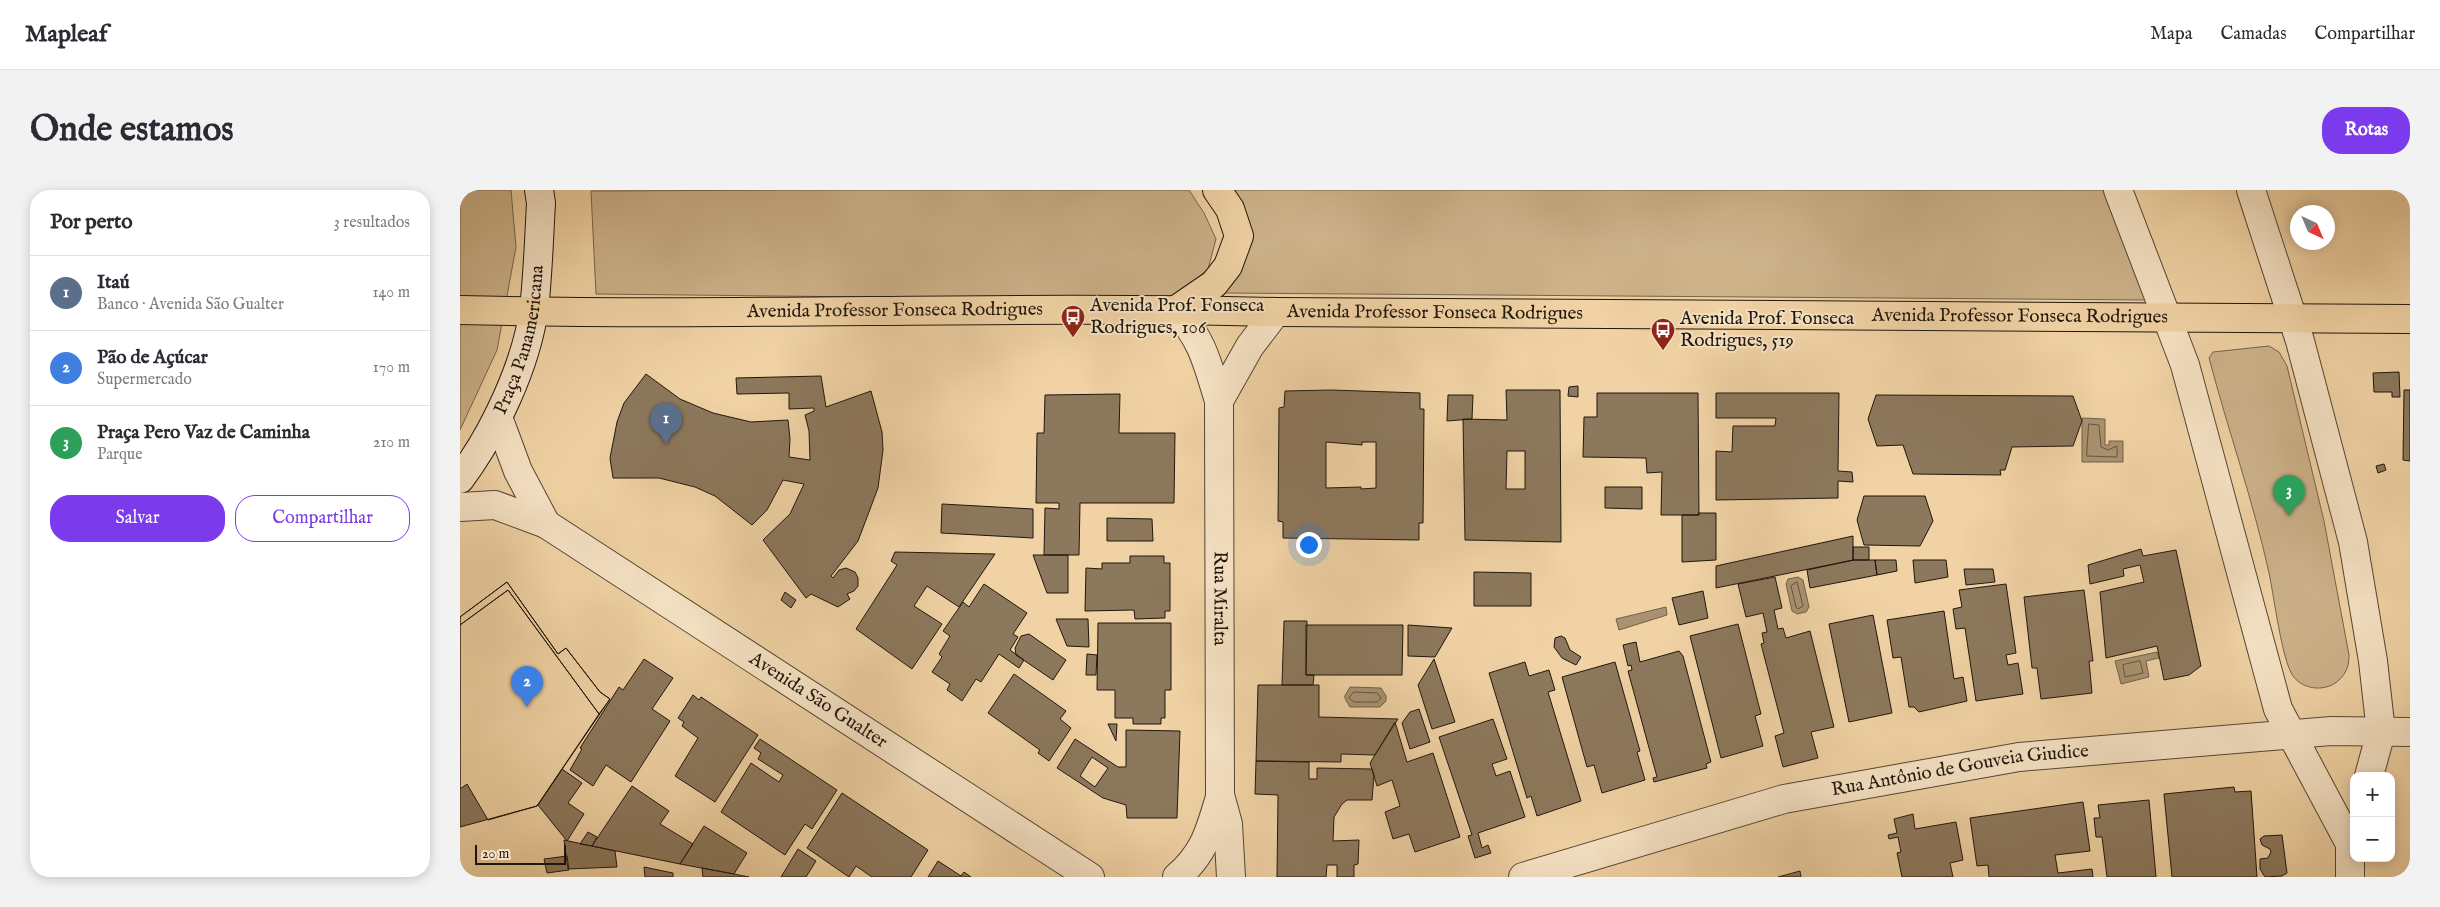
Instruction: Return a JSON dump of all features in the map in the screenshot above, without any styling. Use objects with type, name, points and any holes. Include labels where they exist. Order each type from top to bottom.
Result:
[{"type":"highway","points":[[1176,310],[1214,284],[1228,266],[1239,236],[1230,209],[1216,190]]},
{"type":"highway","name":"Avenida Professor Fonseca Rodrigues","points":[[460,310],[604,312],[1176,310],[2410,319]]},
{"type":"street","name":"Praça Panamericana","points":[[460,479],[498,417],[519,365],[534,310],[541,203],[539,190]]},
{"type":"street","points":[[2118,190],[2184,365],[2278,709],[2350,834]]},
{"type":"street","points":[[2251,190],[2293,318],[2353,542],[2373,661],[2381,732],[2370,772]]},
{"type":"street","name":"Rua Miralta","points":[[1176,310],[1191,327],[1202,345],[1219,400],[1220,795],[1228,824],[1231,877]]},
{"type":"street","points":[[1219,400],[1250,346],[1276,312]]},
{"type":"street","name":"Avenida São Gualter","points":[[498,417],[518,471],[546,524]]},
{"type":"street","name":"Avenida São Gualter","points":[[460,507],[495,505],[546,524],[1090,877]]},
{"type":"street","name":"Rua Antônio de Gouveia Giudice","points":[[1523,877],[1784,799],[2019,757],[2331,732],[2410,732]]},
{"type":"street","name":"Rua Miralta","points":[[1177,877],[1195,859],[1207,842],[1220,795]]},
{"type":"street","points":[[2350,877],[2351,862]]},
{"type":"shaded area","points":[[460,190],[511,190],[516,247],[497,350],[460,430]]},
{"type":"shaded area","points":[[1189,190],[1204,213],[1216,239],[1208,269],[1176,297],[1142,300],[596,294],[591,191]]},
{"type":"shaded area","points":[[1231,190],[2104,190],[2148,300],[1222,293]]},
{"type":"shaded area","points":[[2269,346],[2279,352],[2287,366],[2324,521],[2349,655],[2349,662],[2344,674],[2335,683],[2323,688],[2310,687],[2298,681],[2293,676],[2285,657],[2263,546],[2209,358],[2213,352]]},
{"type":"water","points":[[2082,418],[2105,419],[2105,445],[2109,445],[2109,441],[2123,441],[2123,462],[2082,462]]},
{"type":"water","points":[[1798,577],[1803,580],[1809,607],[1806,612],[1797,614],[1792,611],[1786,584],[1788,579]]},
{"type":"water","points":[[1666,607],[1667,615],[1619,630],[1616,619]]},
{"type":"water","points":[[2157,652],[2159,658],[2146,661],[2149,677],[2121,684],[2115,661]]},
{"type":"water","points":[[1350,687],[1381,688],[1386,696],[1386,701],[1380,707],[1350,707],[1345,697]]},
{"type":"building","points":[[2399,372],[2400,397],[2392,397],[2392,392],[2374,392],[2373,373]]},
{"type":"building","points":[[646,374],[680,399],[713,413],[751,422],[788,420],[789,457],[810,460],[809,431],[805,415],[814,411],[814,408],[789,409],[789,393],[737,394],[736,378],[821,376],[826,407],[871,391],[882,432],[883,450],[878,488],[858,541],[831,576],[833,578],[839,570],[846,568],[855,572],[858,578],[858,586],[854,591],[847,594],[850,599],[838,607],[811,594],[806,598],[763,540],[790,514],[804,484],[783,480],[767,510],[752,525],[715,496],[695,487],[659,478],[613,478],[610,458],[617,422],[624,403]]},
{"type":"building","points":[[1578,386],[1578,397],[1568,396],[1569,387]]},
{"type":"building","points":[[1331,390],[1420,393],[1420,409],[1424,409],[1423,523],[1419,523],[1419,540],[1283,538],[1283,522],[1278,521],[1279,408],[1284,407],[1285,391]],"holes":[[[1326,442],[1362,445],[1362,442],[1376,442],[1376,488],[1326,488]]]},
{"type":"building","points":[[1506,390],[1560,390],[1561,542],[1465,540],[1463,419],[1507,420]],"holes":[[[1507,451],[1525,451],[1525,489],[1506,489]]]},
{"type":"building","points":[[2404,390],[2410,390],[2410,461],[2403,460]]},
{"type":"building","points":[[1597,393],[1698,393],[1699,515],[1661,515],[1662,472],[1647,473],[1646,458],[1583,457],[1584,417],[1597,417]]},
{"type":"building","points":[[1716,393],[1839,393],[1838,471],[1852,472],[1853,482],[1838,481],[1838,498],[1716,500],[1716,451],[1732,452],[1733,426],[1775,426],[1776,418],[1716,418]]},
{"type":"building","points":[[1120,394],[1119,433],[1175,433],[1174,503],[1080,503],[1079,555],[1044,555],[1045,508],[1059,509],[1059,503],[1036,503],[1037,433],[1044,433],[1045,395]]},
{"type":"building","points":[[1448,395],[1473,395],[1472,419],[1447,421]]},
{"type":"building","points":[[1876,395],[2073,396],[2082,421],[2073,446],[2012,447],[2005,470],[2000,470],[2001,475],[1913,474],[1903,445],[1877,446],[1868,419]]},
{"type":"building","points":[[2384,464],[2386,470],[2378,473],[2376,466]]},
{"type":"building","points":[[1605,487],[1642,487],[1642,509],[1605,508]]},
{"type":"building","points":[[1864,496],[1925,496],[1933,521],[1920,546],[1864,545],[1857,520]]},
{"type":"building","points":[[942,504],[1033,509],[1033,538],[941,533]]},
{"type":"building","points":[[1698,513],[1716,513],[1716,560],[1682,562],[1682,515],[1699,515]]},
{"type":"building","points":[[1107,518],[1152,519],[1153,541],[1107,541]]},
{"type":"building","points":[[1853,536],[1853,560],[1716,588],[1716,566]]},
{"type":"building","points":[[1853,547],[1869,547],[1869,560],[1853,560]]},
{"type":"building","points":[[2141,549],[2143,556],[2176,550],[2201,666],[2189,675],[2164,680],[2157,646],[2106,658],[2100,592],[2144,582],[2140,565],[2123,569],[2124,576],[2090,584],[2088,565]]},
{"type":"building","points":[[895,552],[995,554],[959,607],[927,586],[914,606],[942,624],[912,669],[856,629],[897,565],[891,561]]},
{"type":"building","points":[[1033,555],[1068,555],[1068,593],[1047,593]]},
{"type":"building","points":[[1130,556],[1164,556],[1164,563],[1170,563],[1170,611],[1165,611],[1165,618],[1135,619],[1134,610],[1085,611],[1086,568],[1102,569],[1102,563],[1130,563]]},
{"type":"building","points":[[1854,560],[1875,560],[1877,575],[1810,588],[1807,570]]},
{"type":"building","points":[[1875,560],[1896,560],[1897,571],[1877,575]]},
{"type":"building","points":[[1913,560],[1946,560],[1948,577],[1915,583]]},
{"type":"building","points":[[1964,569],[1993,569],[1995,582],[1966,585]]},
{"type":"building","points":[[1474,572],[1531,573],[1531,606],[1474,606]]},
{"type":"building","points":[[1775,577],[1782,608],[1774,610],[1778,629],[1783,628],[1786,638],[1810,631],[1834,727],[1811,732],[1818,758],[1783,767],[1775,736],[1784,733],[1761,644],[1764,643],[1762,633],[1767,632],[1763,613],[1746,617],[1738,584]]},
{"type":"building","points":[[507,582],[558,654],[566,648],[600,692],[610,699],[537,806],[460,827],[460,617]]},
{"type":"building","points":[[507,582],[558,654],[566,648],[600,692],[610,699],[599,714],[508,590],[460,625],[460,617]]},
{"type":"building","points":[[984,584],[1027,613],[1013,634],[1018,637],[1010,650],[1024,660],[1019,668],[999,654],[981,682],[976,679],[962,701],[947,690],[950,684],[932,672],[942,657],[939,654],[950,636],[943,631],[963,602],[969,607]]},
{"type":"building","points":[[2006,584],[2016,653],[2006,655],[2008,665],[2018,663],[2023,694],[1976,701],[1965,628],[1956,629],[1953,609],[1962,607],[1959,590]]},
{"type":"building","points":[[508,590],[599,714],[537,806],[488,820],[467,784],[460,789],[460,625]]},
{"type":"building","points":[[2084,590],[2093,661],[2089,661],[2092,693],[2041,699],[2037,668],[2032,668],[2024,597]]},
{"type":"building","points":[[1703,591],[1708,618],[1679,625],[1672,598]]},
{"type":"building","points":[[785,592],[796,600],[791,608],[781,600]]},
{"type":"building","points":[[1944,611],[1954,679],[1963,677],[1967,701],[1919,712],[1914,707],[1909,707],[1901,657],[1893,658],[1887,620]]},
{"type":"building","points":[[1873,615],[1892,713],[1849,722],[1829,624]]},
{"type":"building","points":[[1056,619],[1088,619],[1089,647],[1067,646]]},
{"type":"building","points":[[1284,621],[1307,621],[1306,675],[1314,675],[1313,685],[1282,685]]},
{"type":"building","points":[[1098,623],[1171,623],[1171,690],[1165,690],[1165,718],[1161,718],[1161,724],[1133,724],[1133,718],[1115,718],[1115,690],[1097,690]]},
{"type":"building","points":[[1738,624],[1761,714],[1755,716],[1763,746],[1721,758],[1690,636]]},
{"type":"building","points":[[1306,625],[1403,625],[1402,675],[1306,675]]},
{"type":"building","points":[[1408,625],[1452,628],[1435,657],[1408,656]]},
{"type":"building","points":[[1029,634],[1066,660],[1053,680],[1016,655],[1015,648],[1021,636]]},
{"type":"building","points":[[1561,636],[1565,638],[1570,650],[1581,657],[1576,665],[1562,658],[1554,647],[1555,638]]},
{"type":"building","points":[[1636,642],[1640,662],[1679,651],[1683,656],[1711,762],[1706,764],[1707,768],[1654,782],[1653,778],[1657,777],[1628,671],[1632,670],[1631,665],[1628,666],[1623,645]]},
{"type":"building","points":[[1087,654],[1097,655],[1096,675],[1086,675]]},
{"type":"building","points":[[644,659],[673,678],[652,709],[670,721],[631,782],[606,765],[593,786],[570,770],[582,749],[580,748],[619,687],[623,690]]},
{"type":"building","points":[[1434,659],[1455,722],[1432,729],[1418,685]]},
{"type":"building","points":[[1525,662],[1529,676],[1549,670],[1555,690],[1548,692],[1581,801],[1537,816],[1531,796],[1527,798],[1489,673]]},
{"type":"building","points":[[1615,662],[1640,751],[1637,752],[1645,780],[1602,793],[1594,765],[1587,767],[1562,677]]},
{"type":"building","points":[[1014,674],[1066,711],[1060,719],[1071,728],[1049,761],[1038,753],[1040,750],[988,713]]},
{"type":"building","points":[[1258,685],[1319,685],[1319,717],[1398,719],[1375,755],[1341,754],[1341,762],[1256,761]]},
{"type":"building","points":[[693,695],[699,700],[701,697],[758,735],[715,802],[675,776],[698,738],[682,726],[684,722],[678,718]]},
{"type":"building","points":[[1419,709],[1430,742],[1410,749],[1402,723],[1410,712]]},
{"type":"building","points":[[1493,719],[1507,759],[1492,764],[1496,776],[1510,771],[1525,817],[1478,833],[1482,848],[1488,845],[1491,853],[1475,858],[1468,836],[1472,835],[1439,737]]},
{"type":"building","points":[[1395,722],[1407,762],[1433,753],[1460,837],[1415,852],[1409,834],[1393,839],[1385,812],[1400,806],[1392,780],[1377,786],[1370,763]]},
{"type":"building","points":[[1108,724],[1117,724],[1116,741]]},
{"type":"building","points":[[1126,730],[1180,731],[1177,818],[1127,818],[1126,805],[1103,798],[1057,768],[1075,739],[1118,767],[1126,767]],"holes":[[[1092,757],[1108,768],[1095,787],[1080,776]]]},
{"type":"building","points":[[760,739],[837,790],[812,829],[805,824],[785,855],[721,812],[751,763],[779,782],[783,775],[758,759],[761,753],[754,748]]},
{"type":"building","points":[[1256,761],[1309,762],[1309,779],[1317,779],[1317,768],[1372,769],[1374,775],[1372,800],[1347,800],[1342,804],[1334,817],[1333,841],[1359,840],[1358,864],[1354,865],[1354,877],[1337,877],[1337,865],[1327,865],[1326,877],[1277,877],[1278,795],[1255,794]]},
{"type":"building","points":[[562,769],[582,783],[568,803],[584,814],[567,841],[538,805]]},
{"type":"building","points":[[632,786],[669,811],[660,824],[693,844],[680,864],[592,846]]},
{"type":"building","points":[[2234,787],[2235,792],[2251,791],[2257,877],[2172,877],[2164,794]]},
{"type":"building","points":[[842,793],[928,850],[911,877],[872,877],[856,866],[849,877],[807,848]]},
{"type":"building","points":[[2149,800],[2156,877],[2107,877],[2102,837],[2096,837],[2094,818],[2100,818],[2098,805]]},
{"type":"building","points":[[2083,802],[2090,851],[2055,855],[2058,873],[2092,869],[2093,877],[1989,877],[1988,865],[1977,866],[1970,818]]},
{"type":"building","points":[[1913,814],[1915,829],[1956,822],[1963,860],[1950,863],[1953,877],[1902,877],[1897,853],[1901,852],[1898,837],[1889,839],[1888,835],[1897,833],[1894,819]]},
{"type":"building","points":[[704,826],[747,853],[734,874],[680,864]]},
{"type":"building","points":[[588,832],[597,837],[592,846],[580,844]]},
{"type":"building","points":[[2282,835],[2287,873],[2282,876],[2265,877],[2260,869],[2260,859],[2268,858],[2271,852],[2270,849],[2262,845],[2260,839],[2264,836]]},
{"type":"building","points":[[564,840],[615,851],[617,867],[568,869]]},
{"type":"building","points":[[798,849],[816,861],[806,877],[781,877]]},
{"type":"building","points":[[567,856],[569,870],[547,873],[544,859]]},
{"type":"building","points":[[938,861],[961,876],[964,872],[971,877],[928,877]]},
{"type":"building","points":[[644,867],[673,873],[673,877],[645,877]]},
{"type":"building","points":[[702,868],[734,874],[749,877],[703,877]]},
{"type":"building","points":[[1800,871],[1801,877],[1778,877]]},
{"type":"place","name":"Avenida Prof. Fonseca Rodrigues, 106","points":[[1073,338]]},
{"type":"place","name":"Avenida Prof. Fonseca Rodrigues, 519","points":[[1663,351]]},
{"type":"place","name":"Itaú","points":[[666,444]]},
{"type":"place","name":"Praça Pero Vaz de Caminha","points":[[2289,516]]},
{"type":"place","name":"Pão de Açúcar","points":[[527,707]]}]
